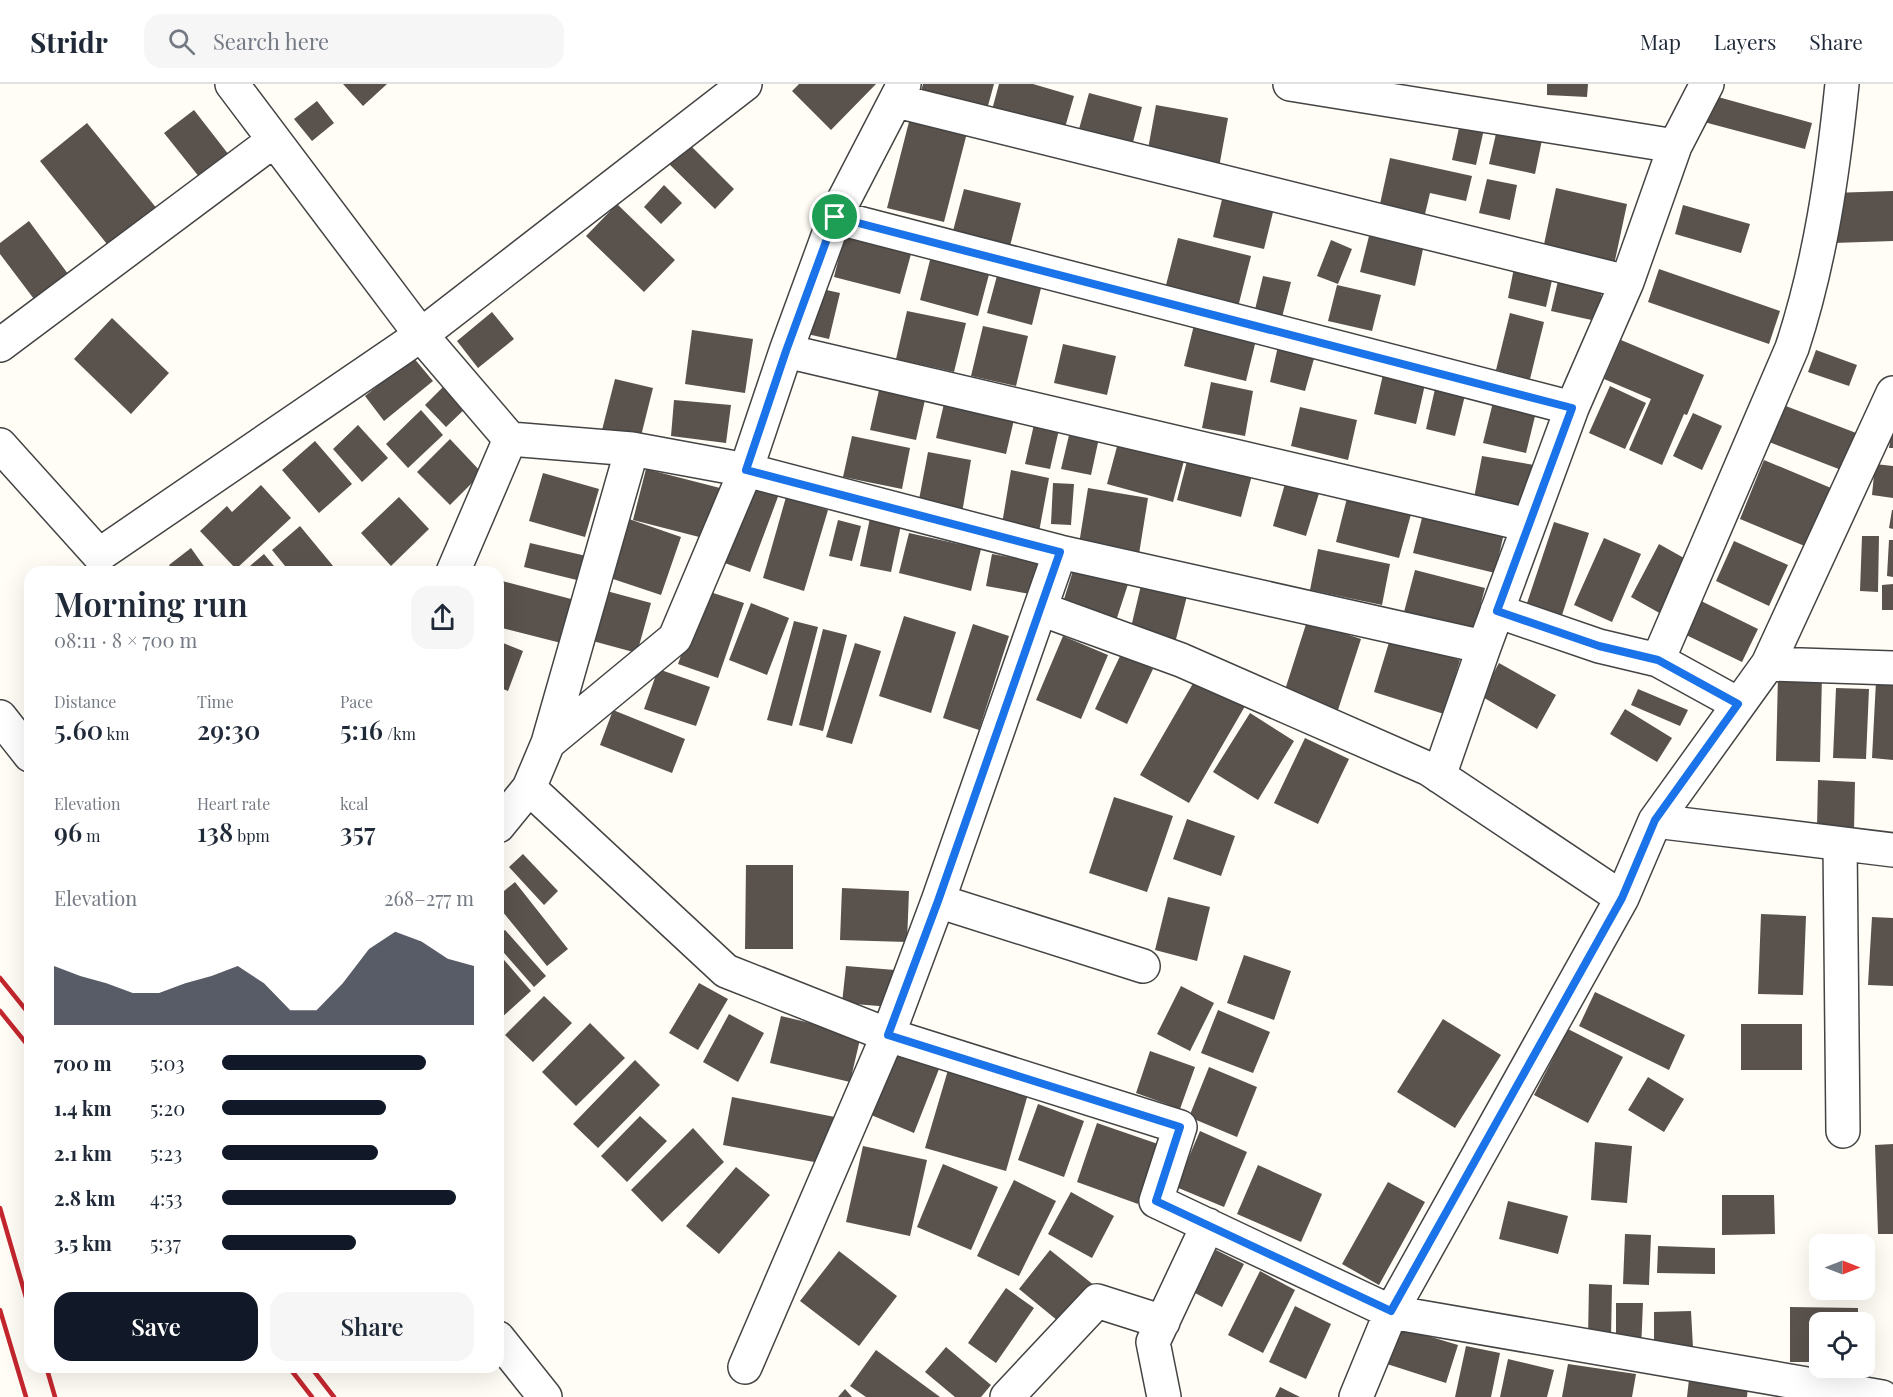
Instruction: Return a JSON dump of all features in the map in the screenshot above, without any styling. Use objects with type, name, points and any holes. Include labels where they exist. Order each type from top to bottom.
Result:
[{"type":"street","points":[[232,84],[421,335],[510,439],[632,449],[746,470],[1060,552],[1484,647]]},
{"type":"street","points":[[0,445],[99,555],[421,335],[745,84]]},
{"type":"street","points":[[1290,84],[1675,146]]},
{"type":"street","points":[[1439,776],[1572,408],[1627,282],[1675,146],[1707,84]]},
{"type":"street","points":[[1658,660],[1792,348],[1804,311],[1833,170],[1842,84]]},
{"type":"street","points":[[549,743],[675,638],[746,470],[835,217],[901,92],[1627,282]]},
{"type":"street","points":[[0,345],[273,141]]},
{"type":"street","points":[[835,217],[1572,408]]},
{"type":"street","points":[[786,351],[1528,525]]},
{"type":"street","points":[[1356,1397],[1391,1311],[1622,898],[1655,820],[1768,664],[1893,393]]},
{"type":"street","points":[[456,566],[510,439]]},
{"type":"street","points":[[504,819],[529,788],[549,743],[632,449]]},
{"type":"street","points":[[745,1367],[888,1035],[938,901],[1060,552]]},
{"type":"street","points":[[1041,609],[1181,660],[1418,765],[1439,776],[1622,898]]},
{"type":"street","points":[[1497,611],[1599,646],[1658,660],[1738,704]]},
{"type":"street","points":[[1768,664],[1893,668]]},
{"type":"street","points":[[0,717],[24,747]]},
{"type":"street","points":[[529,788],[726,971],[888,1035],[1180,1127],[1156,1201],[1391,1311],[1881,1397]]},
{"type":"street","points":[[1655,820],[1893,850]]},
{"type":"street","points":[[1840,844],[1843,1131]]},
{"type":"street","points":[[938,901],[1143,966]]},
{"type":"street","points":[[1164,1397],[1153,1342],[1208,1225]]},
{"type":"street","points":[[1007,1397],[1097,1301],[1163,1322]]},
{"type":"street","points":[[504,1346],[545,1397]]},
{"type":"building","points":[[343,84],[387,84],[363,106]]},
{"type":"building","points":[[799,84],[876,84],[831,130],[792,91]]},
{"type":"building","points":[[923,84],[994,84],[984,120],[918,101]]},
{"type":"building","points":[[999,84],[1033,84],[1074,96],[1064,131],[992,110]]},
{"type":"building","points":[[1547,84],[1588,84],[1587,97],[1547,95]]},
{"type":"building","points":[[1089,93],[1142,107],[1130,154],[1076,140]]},
{"type":"building","points":[[1711,95],[1812,123],[1805,149],[1704,122]]},
{"type":"building","points":[[317,101],[334,123],[312,141],[294,119]]},
{"type":"building","points":[[1156,105],[1228,118],[1218,173],[1146,160]]},
{"type":"building","points":[[194,110],[229,155],[200,178],[164,133]]},
{"type":"building","points":[[912,110],[969,125],[944,222],[887,208]]},
{"type":"building","points":[[1462,114],[1486,120],[1476,165],[1452,160]]},
{"type":"building","points":[[87,123],[158,210],[111,249],[40,161]]},
{"type":"building","points":[[1498,125],[1543,135],[1535,174],[1489,164]]},
{"type":"building","points":[[685,140],[734,189],[715,209],[665,160]]},
{"type":"building","points":[[1390,158],[1472,176],[1466,201],[1430,193],[1425,214],[1380,204]]},
{"type":"building","points":[[1487,179],[1517,185],[1510,220],[1479,213]]},
{"type":"building","points":[[664,185],[682,203],[661,224],[644,207]]},
{"type":"building","points":[[1556,188],[1627,204],[1614,265],[1543,249]]},
{"type":"building","points":[[964,189],[1021,203],[1010,246],[953,231]]},
{"type":"building","points":[[1893,191],[1893,241],[1833,243],[1831,193]]},
{"type":"building","points":[[1223,195],[1274,208],[1264,249],[1213,237]]},
{"type":"building","points":[[617,204],[675,260],[644,292],[586,236]]},
{"type":"building","points":[[1683,205],[1750,224],[1741,253],[1675,234]]},
{"type":"building","points":[[29,221],[71,278],[37,303],[0,254],[0,243]]},
{"type":"building","points":[[1369,236],[1423,249],[1415,286],[1360,272]]},
{"type":"building","points":[[844,237],[911,254],[900,294],[834,277]]},
{"type":"building","points":[[1178,238],[1251,256],[1237,311],[1164,293]]},
{"type":"building","points":[[1331,240],[1352,249],[1338,284],[1317,276]]},
{"type":"building","points":[[932,252],[991,267],[978,316],[920,300]]},
{"type":"building","points":[[1516,258],[1555,267],[1546,307],[1508,298]]},
{"type":"building","points":[[1659,269],[1780,311],[1769,344],[1648,302]]},
{"type":"building","points":[[998,272],[1042,284],[1032,325],[987,313]]},
{"type":"building","points":[[1560,272],[1604,282],[1596,321],[1551,311]]},
{"type":"building","points":[[1263,276],[1291,282],[1280,325],[1253,318]]},
{"type":"building","points":[[1337,285],[1381,295],[1372,331],[1328,321]]},
{"type":"building","points":[[813,287],[840,293],[829,339],[803,333]]},
{"type":"building","points":[[907,311],[966,323],[954,372],[896,359]]},
{"type":"building","points":[[492,312],[514,339],[478,368],[457,341]]},
{"type":"building","points":[[1510,313],[1544,322],[1530,379],[1496,370]]},
{"type":"building","points":[[112,318],[169,373],[131,414],[74,359]]},
{"type":"building","points":[[1194,325],[1256,340],[1246,381],[1184,366]]},
{"type":"building","points":[[983,326],[1028,336],[1016,386],[971,376]]},
{"type":"building","points":[[692,330],[753,339],[745,393],[685,384]]},
{"type":"building","points":[[1621,340],[1704,375],[1662,465],[1629,450],[1651,399],[1604,379]]},
{"type":"building","points":[[1063,344],[1116,356],[1107,395],[1054,383]]},
{"type":"building","points":[[1278,346],[1315,355],[1305,391],[1270,382]]},
{"type":"building","points":[[1816,350],[1857,365],[1849,386],[1808,372]]},
{"type":"building","points":[[413,357],[433,381],[384,421],[365,396]]},
{"type":"building","points":[[1384,370],[1426,380],[1416,424],[1374,414]]},
{"type":"building","points":[[615,379],[653,388],[640,440],[602,430]]},
{"type":"building","points":[[450,380],[471,403],[446,427],[425,405]]},
{"type":"building","points":[[1437,380],[1467,387],[1455,436],[1426,429]]},
{"type":"building","points":[[881,381],[927,391],[916,440],[870,430]]},
{"type":"building","points":[[1211,382],[1253,391],[1245,436],[1202,428]]},
{"type":"building","points":[[1610,386],[1646,403],[1625,449],[1589,433]]},
{"type":"building","points":[[946,395],[1016,411],[1006,454],[936,438]]},
{"type":"building","points":[[1494,398],[1537,408],[1526,453],[1483,443]]},
{"type":"building","points":[[674,400],[731,405],[726,443],[671,436]]},
{"type":"building","points":[[1778,403],[1864,436],[1849,473],[1764,440]]},
{"type":"building","points":[[1300,407],[1357,420],[1348,460],[1291,446]]},
{"type":"building","points":[[421,410],[443,435],[408,468],[386,444]]},
{"type":"building","points":[[1693,413],[1722,426],[1702,470],[1673,456]]},
{"type":"building","points":[[1035,420],[1060,425],[1050,469],[1025,464]]},
{"type":"building","points":[[358,425],[388,458],[362,482],[333,449]]},
{"type":"building","points":[[1892,430],[1893,448],[1889,448]]},
{"type":"building","points":[[1070,431],[1099,438],[1091,475],[1061,469]]},
{"type":"building","points":[[852,436],[910,448],[902,489],[843,477]]},
{"type":"building","points":[[450,439],[482,473],[450,505],[417,472]]},
{"type":"building","points":[[1119,439],[1185,457],[1173,502],[1107,484]]},
{"type":"building","points":[[315,441],[352,484],[319,513],[282,470]]},
{"type":"building","points":[[928,452],[971,460],[962,513],[918,505]]},
{"type":"building","points":[[1482,456],[1534,465],[1527,508],[1474,498]]},
{"type":"building","points":[[1188,457],[1252,475],[1241,517],[1177,500]]},
{"type":"building","points":[[1764,460],[1831,488],[1807,547],[1740,519]]},
{"type":"building","points":[[1875,464],[1893,466],[1893,498],[1872,495]]},
{"type":"building","points":[[646,469],[720,488],[707,539],[633,520]]},
{"type":"building","points":[[1011,470],[1049,478],[1039,532],[1002,524]]},
{"type":"building","points":[[543,473],[599,489],[585,537],[529,521]]},
{"type":"building","points":[[1286,480],[1320,490],[1306,536],[1273,526]]},
{"type":"building","points":[[748,483],[779,494],[750,572],[719,561]]},
{"type":"building","points":[[1053,483],[1074,484],[1071,525],[1051,524]]},
{"type":"building","points":[[261,485],[291,518],[239,566],[233,566],[200,531],[227,506],[232,512]]},
{"type":"building","points":[[1088,488],[1148,498],[1139,554],[1079,544]]},
{"type":"building","points":[[1349,490],[1413,507],[1399,558],[1336,542]]},
{"type":"building","points":[[399,497],[429,529],[391,566],[361,533]]},
{"type":"building","points":[[786,497],[828,510],[804,591],[763,578]]},
{"type":"building","points":[[1893,510],[1893,529],[1889,528]]},
{"type":"building","points":[[1423,514],[1504,533],[1495,573],[1413,553]]},
{"type":"building","points":[[870,518],[901,525],[891,572],[860,566]]},
{"type":"building","points":[[629,519],[681,537],[661,595],[610,578]]},
{"type":"building","points":[[838,520],[861,526],[852,561],[829,556]]},
{"type":"building","points":[[1554,522],[1589,533],[1562,615],[1527,603]]},
{"type":"building","points":[[300,526],[333,566],[285,566],[272,550]]},
{"type":"building","points":[[909,533],[981,549],[971,591],[899,573]]},
{"type":"building","points":[[1862,536],[1879,536],[1878,592],[1860,591]]},
{"type":"building","points":[[1604,538],[1641,554],[1612,622],[1574,605]]},
{"type":"building","points":[[1889,540],[1893,540],[1893,577],[1887,576]]},
{"type":"building","points":[[1734,541],[1788,565],[1769,606],[1716,581]]},
{"type":"building","points":[[530,543],[595,558],[589,583],[524,567]]},
{"type":"building","points":[[1659,544],[1691,562],[1663,615],[1631,597]]},
{"type":"building","points":[[191,548],[204,566],[170,566]]},
{"type":"building","points":[[1318,549],[1390,564],[1382,605],[1310,590]]},
{"type":"building","points":[[264,554],[274,566],[250,566]]},
{"type":"building","points":[[992,554],[1046,564],[1041,596],[986,586]]},
{"type":"building","points":[[1076,561],[1130,578],[1113,630],[1060,612]]},
{"type":"building","points":[[1415,570],[1485,588],[1474,630],[1404,612]]},
{"type":"building","points":[[1142,581],[1188,592],[1173,651],[1128,640]]},
{"type":"building","points":[[504,582],[575,600],[565,644],[504,629]]},
{"type":"building","points":[[1893,584],[1893,610],[1882,610],[1882,585]]},
{"type":"building","points":[[603,590],[651,603],[637,653],[589,640]]},
{"type":"building","points":[[704,590],[744,603],[718,678],[678,664]]},
{"type":"building","points":[[1695,598],[1758,629],[1742,662],[1680,632]]},
{"type":"building","points":[[751,603],[789,618],[767,675],[729,660]]},
{"type":"building","points":[[904,616],[956,632],[931,713],[879,696]]},
{"type":"building","points":[[794,621],[818,627],[792,726],[767,720]]},
{"type":"building","points":[[1307,621],[1361,639],[1338,710],[1284,693]]},
{"type":"building","points":[[973,624],[1009,636],[979,730],[943,718]]},
{"type":"building","points":[[823,629],[847,635],[823,731],[799,725]]},
{"type":"building","points":[[1063,636],[1108,655],[1081,719],[1036,700]]},
{"type":"building","points":[[1390,639],[1460,660],[1444,714],[1374,692]]},
{"type":"building","points":[[504,643],[523,651],[508,691],[504,689]]},
{"type":"building","points":[[855,643],[881,651],[852,744],[826,737]]},
{"type":"building","points":[[1121,654],[1153,669],[1127,724],[1095,709]]},
{"type":"building","points":[[1499,663],[1556,695],[1537,729],[1481,696]]},
{"type":"building","points":[[658,669],[710,687],[696,726],[644,709]]},
{"type":"building","points":[[1199,673],[1248,701],[1189,803],[1140,775]]},
{"type":"building","points":[[1778,674],[1822,675],[1820,762],[1776,761]]},
{"type":"building","points":[[1876,681],[1893,682],[1893,760],[1872,758]]},
{"type":"building","points":[[1836,688],[1869,689],[1866,759],[1833,758]]},
{"type":"building","points":[[1638,689],[1688,710],[1680,726],[1631,705]]},
{"type":"building","points":[[1625,709],[1672,738],[1657,762],[1610,734]]},
{"type":"building","points":[[613,710],[685,739],[672,773],[600,745]]},
{"type":"building","points":[[1250,713],[1294,741],[1258,800],[1213,772]]},
{"type":"building","points":[[1305,738],[1349,759],[1318,824],[1274,803]]},
{"type":"building","points":[[1818,780],[1855,782],[1854,831],[1817,829]]},
{"type":"building","points":[[1114,797],[1173,816],[1147,892],[1089,873]]},
{"type":"building","points":[[1187,819],[1235,836],[1221,876],[1173,859]]},
{"type":"building","points":[[523,854],[558,891],[544,905],[509,867]]},
{"type":"building","points":[[746,865],[793,865],[793,949],[745,949]]},
{"type":"building","points":[[515,882],[568,949],[547,966],[504,913],[504,891]]},
{"type":"building","points":[[842,888],[909,891],[907,942],[840,940]]},
{"type":"building","points":[[1168,897],[1210,907],[1197,961],[1155,950]]},
{"type":"building","points":[[1761,914],[1806,916],[1803,995],[1758,994]]},
{"type":"building","points":[[1872,917],[1893,918],[1893,986],[1868,985]]},
{"type":"building","points":[[504,931],[546,976],[534,987],[504,953]]},
{"type":"building","points":[[1244,955],[1291,971],[1274,1020],[1227,1003]]},
{"type":"building","points":[[504,960],[531,991],[504,1015]]},
{"type":"building","points":[[846,966],[895,970],[891,1007],[842,1003]]},
{"type":"building","points":[[699,983],[728,999],[698,1050],[669,1033]]},
{"type":"building","points":[[1181,986],[1214,1003],[1190,1051],[1157,1034]]},
{"type":"building","points":[[1595,992],[1685,1035],[1669,1070],[1579,1026]]},
{"type":"building","points":[[544,996],[572,1023],[533,1062],[505,1035]]},
{"type":"building","points":[[1218,1010],[1270,1032],[1253,1073],[1201,1053]]},
{"type":"building","points":[[729,1014],[764,1033],[738,1082],[703,1062]]},
{"type":"building","points":[[781,1016],[861,1035],[850,1082],[770,1063]]},
{"type":"building","points":[[1443,1019],[1501,1055],[1455,1128],[1397,1092]]},
{"type":"building","points":[[590,1023],[625,1058],[576,1106],[542,1072]]},
{"type":"building","points":[[1741,1024],[1802,1024],[1802,1070],[1741,1070]]},
{"type":"building","points":[[1568,1029],[1623,1057],[1588,1123],[1534,1095]]},
{"type":"building","points":[[889,1049],[939,1069],[914,1133],[864,1112]]},
{"type":"building","points":[[1150,1051],[1195,1067],[1180,1109],[1136,1093]]},
{"type":"building","points":[[635,1060],[660,1085],[598,1148],[573,1124]]},
{"type":"building","points":[[1209,1067],[1257,1087],[1237,1137],[1189,1117]]},
{"type":"building","points":[[948,1070],[1028,1094],[1006,1171],[925,1148]]},
{"type":"building","points":[[1648,1077],[1684,1099],[1664,1132],[1628,1110]]},
{"type":"building","points":[[732,1097],[835,1117],[825,1164],[723,1145]]},
{"type":"building","points":[[1038,1104],[1084,1121],[1064,1177],[1018,1160]]},
{"type":"building","points":[[640,1116],[667,1141],[627,1182],[601,1156]]},
{"type":"building","points":[[1097,1123],[1158,1144],[1138,1204],[1077,1182]]},
{"type":"building","points":[[693,1128],[724,1162],[662,1222],[631,1190]]},
{"type":"building","points":[[1200,1131],[1247,1152],[1224,1207],[1176,1187]]},
{"type":"building","points":[[1595,1142],[1632,1146],[1627,1203],[1591,1200]]},
{"type":"building","points":[[1893,1144],[1893,1234],[1878,1234],[1875,1145]]},
{"type":"building","points":[[863,1146],[927,1160],[910,1236],[846,1222]]},
{"type":"building","points":[[943,1164],[998,1187],[971,1250],[917,1227]]},
{"type":"building","points":[[1258,1165],[1322,1194],[1301,1242],[1237,1214]]},
{"type":"building","points":[[736,1167],[770,1195],[719,1254],[686,1226]]},
{"type":"building","points":[[1014,1180],[1056,1201],[1019,1276],[977,1256]]},
{"type":"building","points":[[1388,1182],[1425,1202],[1379,1285],[1342,1264]]},
{"type":"building","points":[[1071,1192],[1114,1216],[1092,1258],[1048,1234]]},
{"type":"building","points":[[1722,1195],[1774,1195],[1775,1234],[1722,1235]]},
{"type":"building","points":[[1508,1201],[1568,1216],[1558,1254],[1499,1239]]},
{"type":"building","points":[[1625,1234],[1651,1235],[1649,1285],[1623,1284]]},
{"type":"building","points":[[1658,1246],[1715,1248],[1715,1274],[1657,1273]]},
{"type":"building","points":[[1050,1250],[1095,1286],[1063,1325],[1019,1289]]},
{"type":"building","points":[[1216,1250],[1244,1264],[1222,1307],[1195,1293]]},
{"type":"building","points":[[839,1251],[897,1296],[859,1346],[800,1301]]},
{"type":"building","points":[[1260,1271],[1295,1290],[1263,1353],[1228,1335]]},
{"type":"building","points":[[1589,1284],[1612,1285],[1611,1339],[1588,1339]]},
{"type":"building","points":[[1006,1288],[1034,1308],[996,1363],[968,1343]]},
{"type":"building","points":[[1616,1303],[1643,1303],[1641,1350],[1616,1349]]},
{"type":"building","points":[[1295,1306],[1331,1324],[1306,1379],[1269,1362]]},
{"type":"building","points":[[1790,1307],[1858,1308],[1858,1312],[1809,1312],[1809,1362],[1790,1362]]},
{"type":"building","points":[[1691,1311],[1693,1348],[1654,1348],[1654,1312]]},
{"type":"building","points":[[1398,1327],[1458,1345],[1446,1383],[1387,1364]]},
{"type":"building","points":[[1466,1346],[1500,1353],[1491,1397],[1455,1397]]},
{"type":"building","points":[[946,1347],[991,1385],[981,1397],[955,1397],[925,1372]]},
{"type":"building","points":[[876,1350],[940,1397],[866,1397],[850,1386]]},
{"type":"building","points":[[1508,1359],[1554,1370],[1547,1397],[1500,1397]]},
{"type":"building","points":[[1568,1364],[1636,1374],[1632,1397],[1562,1397]]},
{"type":"building","points":[[1689,1379],[1748,1386],[1747,1397],[1687,1397]]},
{"type":"building","points":[[1280,1387],[1300,1397],[1275,1397]]},
{"type":"building","points":[[845,1389],[852,1397],[838,1397]]},
{"type":"railway","points":[[0,978],[24,1008]]},
{"type":"railway","points":[[0,1011],[24,1041]]},
{"type":"railway","points":[[0,1208],[24,1290]]},
{"type":"railway","points":[[0,1310],[26,1397]]},
{"type":"railway","points":[[48,1373],[55,1397]]},
{"type":"railway","points":[[293,1373],[312,1397]]},
{"type":"railway","points":[[315,1373],[334,1397]]},
{"type":"route","points":[[835,217],[1572,408],[1497,611],[1599,646],[1658,660],[1738,704],[1655,820],[1622,898],[1391,1311],[1156,1201],[1180,1127],[888,1035],[938,901],[1060,552],[746,470],[835,217]]}]
